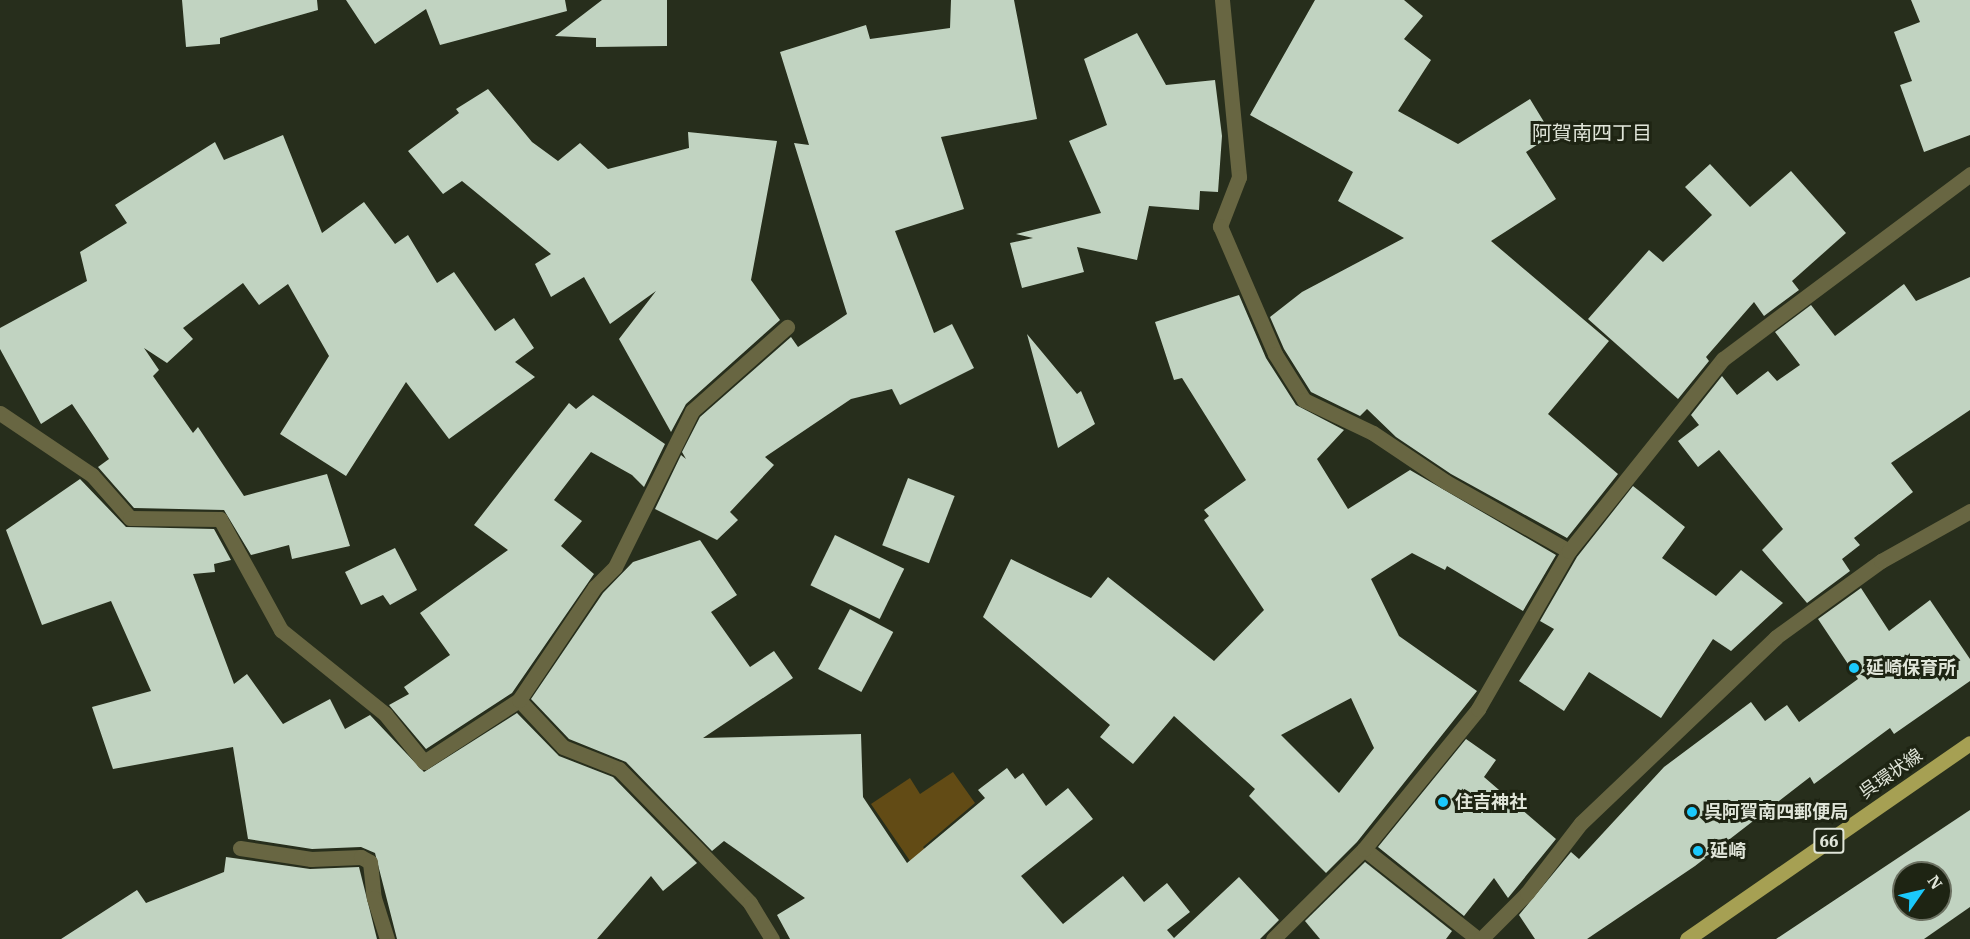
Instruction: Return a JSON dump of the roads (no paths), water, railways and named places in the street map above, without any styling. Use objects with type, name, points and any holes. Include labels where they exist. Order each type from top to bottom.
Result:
[{"type":"main road","name":"呉環状線","points":[[1687,939],[1970,743]]},
{"type":"street","points":[[1222,0],[1239,177],[1220,226],[1275,354],[1304,400],[1373,433],[1446,482],[1569,551]]},
{"type":"street","points":[[1273,939],[1364,849],[1479,709],[1569,551],[1724,359],[1970,174]]},
{"type":"street","points":[[0,413],[92,475],[130,518],[220,519],[281,630],[385,714],[424,762],[519,700],[583,603],[615,567],[692,411],[787,327]]},
{"type":"street","points":[[1364,849],[1479,939],[1527,893],[1581,823],[1776,637],[1881,561],[1970,511]]},
{"type":"street","points":[[519,700],[563,747],[619,769],[750,903],[772,939]]},
{"type":"street","points":[[240,848],[311,859],[361,857],[370,862],[374,898],[387,939]]},
{"type":"place","name":"延崎保育所","points":[[1854,668]]},
{"type":"place","name":"住吉神社","points":[[1443,802]]},
{"type":"place","name":"呉阿賀南四郵便局","points":[[1692,812]]},
{"type":"place","name":"延崎","points":[[1698,851]]},
{"type":"district","name":"阿賀南四丁目","points":[[1592,132]]}]
